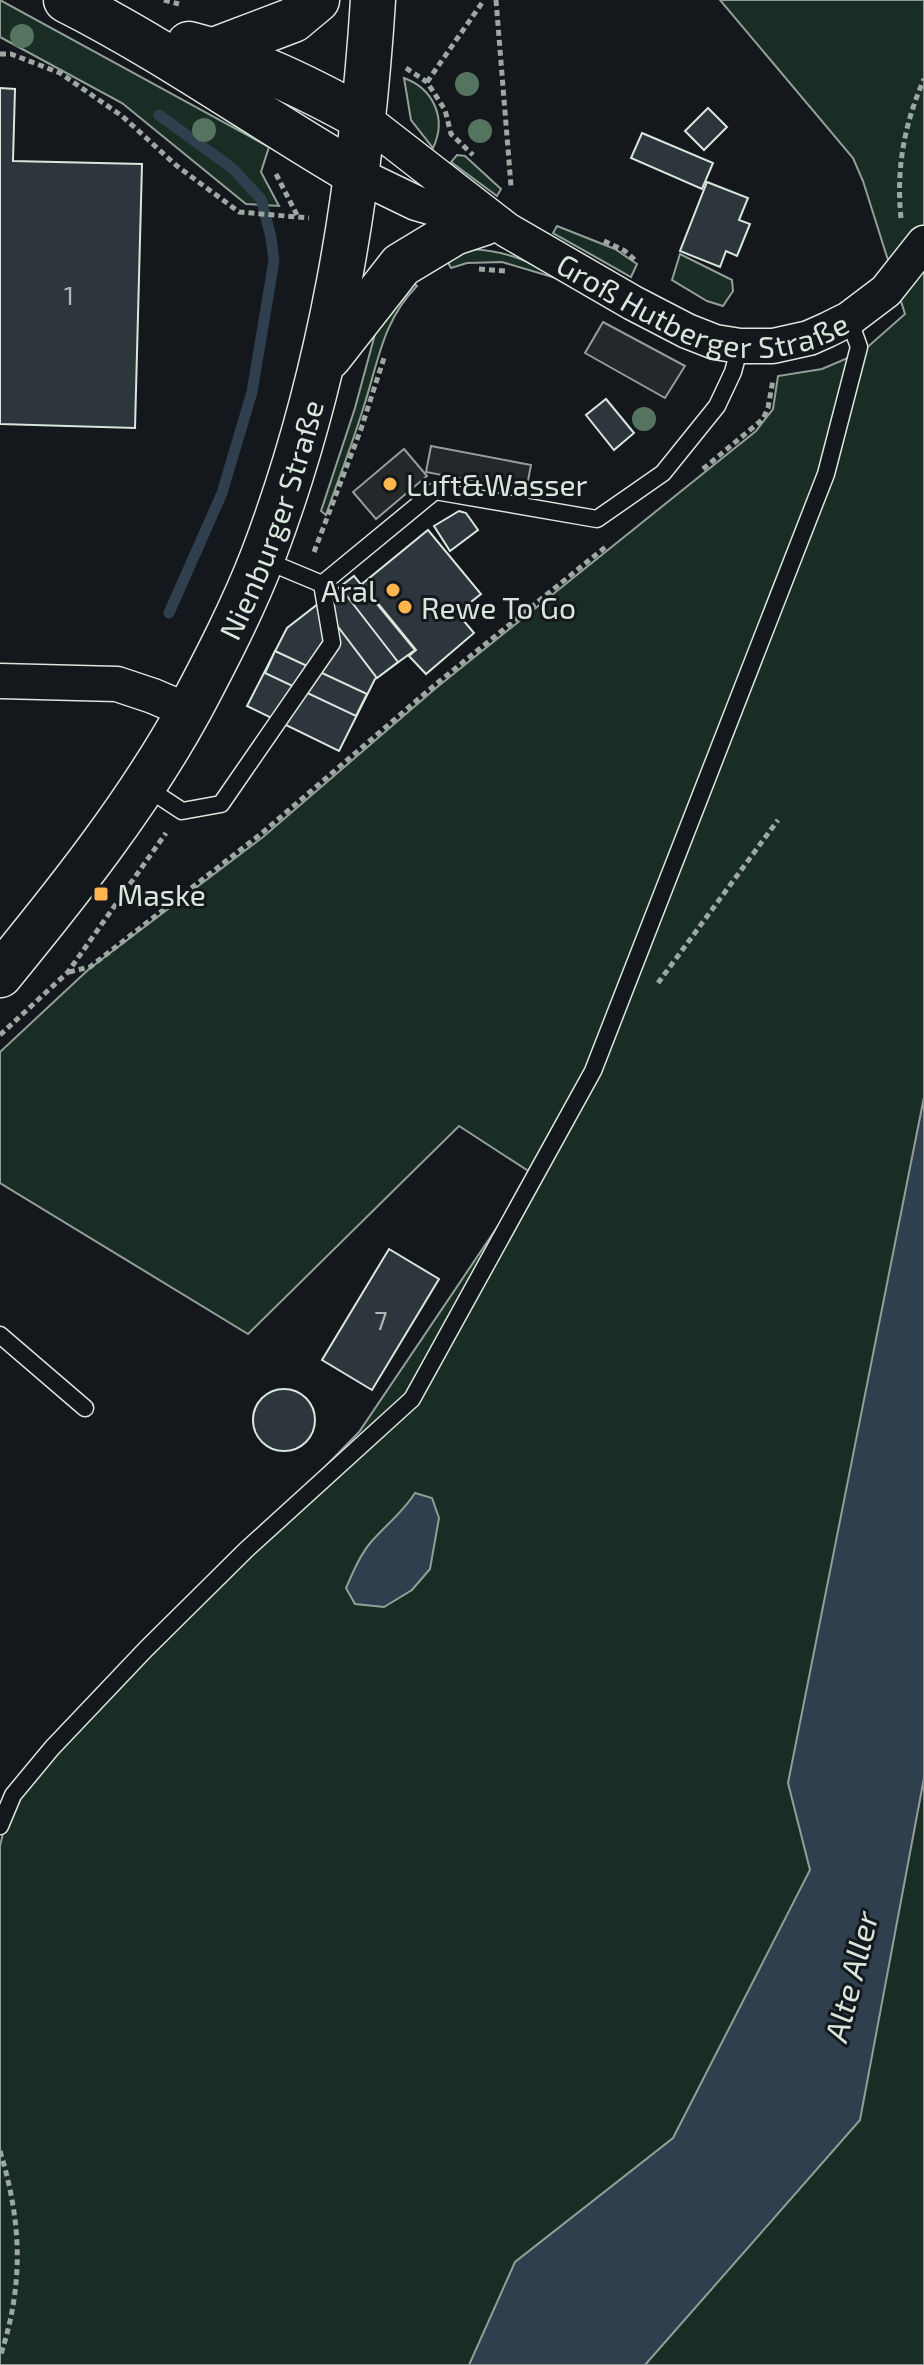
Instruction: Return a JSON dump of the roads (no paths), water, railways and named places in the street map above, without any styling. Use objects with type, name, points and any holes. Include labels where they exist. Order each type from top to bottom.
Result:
[{"type":"main road","name":"Groß Hutberger Straße","points":[[66,0],[117,26],[285,133],[358,175]]},
{"type":"main road","points":[[214,50],[293,20],[317,0]]},
{"type":"main road","name":"Nienburger Straße","points":[[0,975],[57,905],[143,786],[188,711],[262,559],[304,434],[323,365],[358,175],[373,0]]},
{"type":"main road","name":"Groß Hutberger Straße","points":[[117,26],[214,50],[304,86],[364,119]]},
{"type":"main road","points":[[323,365],[401,265],[454,233],[501,215]]},
{"type":"street","name":"Groß Hutberger Straße","points":[[364,119],[501,215],[687,331],[715,342],[773,346],[809,338],[849,319],[886,291],[913,236]]},
{"type":"street","name":"Groß Hutberger Straße","points":[[358,175],[416,203],[501,215]]},
{"type":"street","points":[[0,681],[117,684],[188,711]]},
{"type":"lane","points":[[0,1826],[13,1795],[52,1748],[135,1660],[246,1550],[412,1399],[593,1071],[826,474],[859,347],[849,319]]},
{"type":"lane","points":[[322,584],[435,491],[597,519],[663,473],[717,406],[733,372],[740,346]]},
{"type":"lane","points":[[262,559],[322,584]]},
{"type":"lane","points":[[143,786],[182,811],[221,804],[332,643],[322,584]]},
{"type":"lane","points":[[0,1335],[85,1408]]},
{"type":"water","name":"Alte Aller","points":[[924,1097],[924,1778],[860,2120],[645,2365],[469,2365],[515,2262],[673,2138],[810,1870],[788,1783]]},
{"type":"water","points":[[415,1493],[432,1498],[439,1518],[430,1569],[412,1590],[384,1607],[355,1604],[346,1588],[360,1558]]},
{"type":"waterway","points":[[159,115],[232,168],[261,199],[274,261],[252,392],[222,493],[169,613]]},
{"type":"place","name":"Luft&Wasser","points":[[390,484]]},
{"type":"place","name":"Aral","points":[[393,590]]},
{"type":"place","name":"Rewe To Go","points":[[405,607]]},
{"type":"place","name":"Maske","points":[[101,894]]}]
